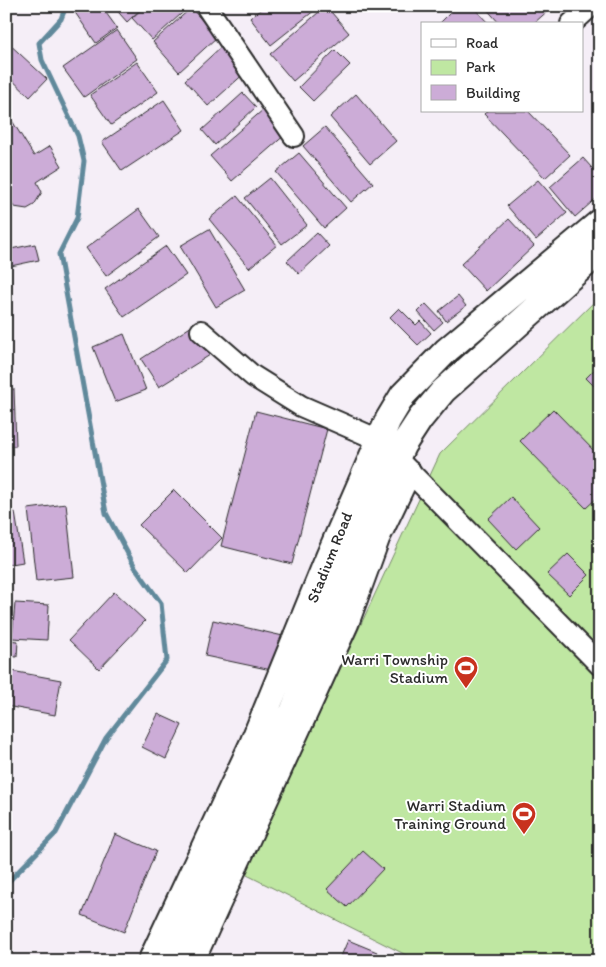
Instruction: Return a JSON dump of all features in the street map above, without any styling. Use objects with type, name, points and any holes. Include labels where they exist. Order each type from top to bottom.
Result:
[{"type":"main road","name":"Stadium Road","points":[[151,961],[252,746],[378,440],[403,395],[447,350],[600,222]]},
{"type":"main road","name":"Stadium Road","points":[[176,961],[293,711],[375,504],[403,466],[420,419],[443,391],[600,251]]},
{"type":"street","points":[[206,6],[294,136]]},
{"type":"street","points":[[573,22],[591,6]]},
{"type":"street","points":[[201,331],[252,376],[301,406],[378,440]]},
{"type":"street","points":[[194,961],[348,624],[380,539],[403,466],[600,665]]},
{"type":"green space","name":"Warri Township Stadium","points":[[600,296],[600,961],[418,961],[245,874],[440,454]]},
{"type":"building","points":[[80,6],[101,6],[117,28],[96,43],[74,11]]},
{"type":"building","points":[[113,6],[144,6],[127,22]]},
{"type":"building","points":[[145,6],[190,6],[152,40],[132,18]]},
{"type":"building","points":[[265,6],[320,6],[271,45],[250,18]]},
{"type":"building","points":[[326,6],[349,33],[293,81],[270,54]]},
{"type":"building","points":[[457,6],[472,6],[487,22],[441,22]]},
{"type":"building","points":[[484,6],[550,6],[551,8],[535,22],[498,22]]},
{"type":"building","points":[[191,8],[217,37],[179,72],[153,42]]},
{"type":"building","points":[[117,30],[137,59],[84,97],[63,68]]},
{"type":"building","points":[[6,41],[47,79],[30,97],[6,74]]},
{"type":"building","points":[[223,45],[247,71],[208,106],[185,80]]},
{"type":"building","points":[[335,50],[350,65],[313,101],[299,87]]},
{"type":"building","points":[[137,62],[158,92],[111,125],[90,95]]},
{"type":"building","points":[[243,93],[256,107],[215,145],[202,130]]},
{"type":"building","points":[[356,94],[396,141],[370,164],[330,117]]},
{"type":"building","points":[[164,100],[184,130],[122,171],[102,142]]},
{"type":"building","points":[[264,109],[286,134],[232,181],[210,156]]},
{"type":"building","points":[[6,111],[34,156],[50,146],[62,166],[37,182],[42,192],[34,205],[27,209],[14,207],[9,199],[6,201]]},
{"type":"building","points":[[486,112],[529,112],[570,155],[545,178],[484,114]]},
{"type":"building","points":[[325,127],[373,183],[351,202],[303,146]]},
{"type":"building","points":[[299,153],[346,208],[324,228],[276,172]]},
{"type":"building","points":[[583,158],[600,177],[600,195],[575,217],[550,187]]},
{"type":"building","points":[[270,178],[307,225],[282,244],[245,198]]},
{"type":"building","points":[[538,180],[567,213],[536,240],[507,206]]},
{"type":"building","points":[[237,196],[277,245],[249,268],[209,219]]},
{"type":"building","points":[[139,209],[159,237],[106,276],[86,248]]},
{"type":"building","points":[[509,219],[534,246],[486,291],[461,264]]},
{"type":"building","points":[[209,229],[245,290],[216,307],[180,246]]},
{"type":"building","points":[[317,233],[329,246],[299,274],[287,261]]},
{"type":"building","points":[[35,244],[39,260],[6,267],[6,250]]},
{"type":"building","points":[[166,246],[186,275],[124,317],[105,289]]},
{"type":"building","points":[[458,296],[466,306],[446,321],[439,311]]},
{"type":"building","points":[[426,304],[443,322],[434,330],[418,312]]},
{"type":"building","points":[[399,308],[416,325],[420,321],[431,333],[418,345],[390,317]]},
{"type":"building","points":[[192,326],[210,355],[159,387],[141,359]]},
{"type":"building","points":[[124,334],[146,390],[115,402],[93,347]]},
{"type":"building","points":[[600,364],[600,392],[586,378]]},
{"type":"building","points":[[6,389],[14,389],[16,446],[6,446]]},
{"type":"building","points":[[553,409],[600,457],[600,495],[586,508],[520,441]]},
{"type":"building","points":[[256,411],[327,429],[292,564],[221,546]]},
{"type":"building","points":[[174,490],[222,538],[188,573],[139,525]]},
{"type":"building","points":[[511,497],[539,527],[516,549],[488,519]]},
{"type":"building","points":[[66,504],[74,577],[36,581],[28,509]]},
{"type":"building","points":[[15,512],[23,562],[6,565],[6,513]]},
{"type":"building","points":[[568,554],[589,575],[569,595],[547,574]]},
{"type":"building","points":[[114,592],[145,621],[99,669],[69,640]]},
{"type":"building","points":[[15,603],[49,605],[47,640],[12,638]]},
{"type":"building","points":[[213,620],[283,636],[276,671],[205,656]]},
{"type":"building","points":[[6,640],[18,641],[17,657],[6,656]]},
{"type":"building","points":[[6,670],[61,680],[55,715],[6,706]]},
{"type":"building","points":[[158,714],[182,725],[166,759],[142,747]]},
{"type":"building","points":[[115,834],[156,851],[124,932],[82,915]]},
{"type":"building","points":[[363,851],[383,869],[347,907],[327,889]]},
{"type":"building","points":[[348,940],[377,952],[373,961],[339,961]]},
{"type":"waterway","points":[[6,884],[56,833],[106,738],[167,660],[161,603],[135,567],[106,513],[59,254],[77,218],[84,161],[78,136],[42,60],[39,43],[61,19],[66,6]]},
{"type":"place","name":"Warri Township Stadium","points":[[466,689]]},
{"type":"place","name":"Warri Stadium Training Ground","points":[[524,835]]}]
